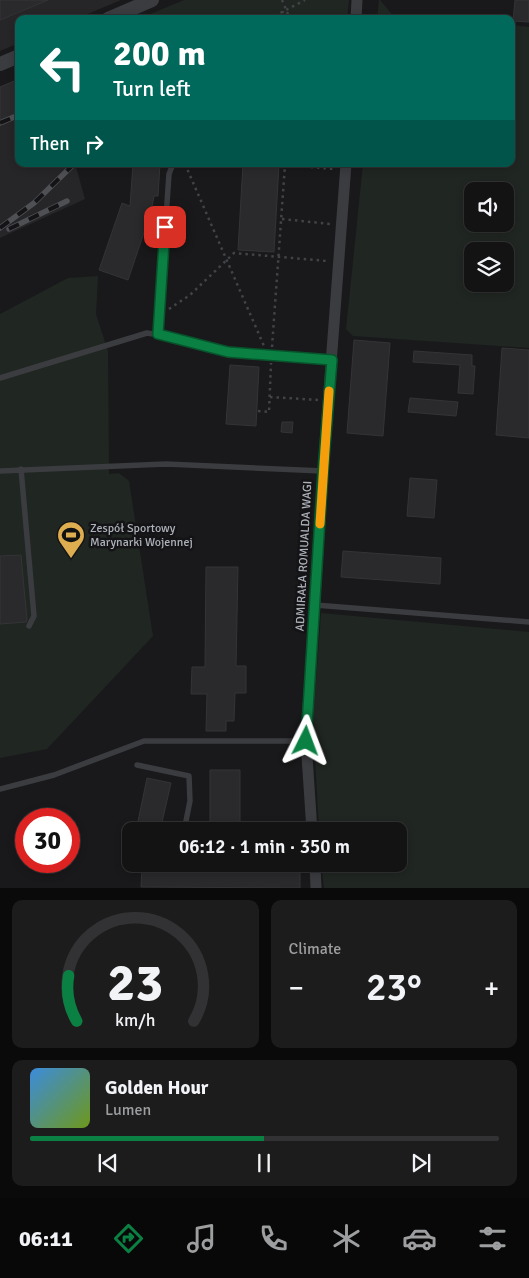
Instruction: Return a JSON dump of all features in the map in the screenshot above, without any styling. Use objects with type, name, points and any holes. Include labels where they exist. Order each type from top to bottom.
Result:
[{"type":"street","points":[[121,15],[134,11],[152,0]]},
{"type":"street","points":[[356,15],[357,0]]},
{"type":"street","points":[[0,64],[15,58]]},
{"type":"street","name":"ADMIRAŁA ROMUALDA WAGI","points":[[311,822],[306,741],[323,471],[346,167]]},
{"type":"street","points":[[315,872],[316,888]]},
{"type":"lane","points":[[158,334],[169,174],[172,167]]},
{"type":"lane","points":[[0,378],[147,333],[158,334],[228,352],[332,360]]},
{"type":"lane","points":[[0,471],[166,464],[323,471]]},
{"type":"lane","points":[[21,469],[34,616],[29,626]]},
{"type":"lane","points":[[315,605],[529,622]]},
{"type":"lane","points":[[0,789],[54,775],[144,741],[306,741]]},
{"type":"lane","points":[[137,765],[189,776],[190,801],[186,822]]},
{"type":"path","points":[[282,0],[284,4],[283,15]]},
{"type":"path","points":[[276,15],[305,0]]},
{"type":"path","points":[[284,10],[287,15]]},
{"type":"path","points":[[186,167],[270,355]]},
{"type":"path","points":[[258,411],[269,412],[270,355],[285,167]]},
{"type":"path","points":[[282,220],[342,225]]},
{"type":"path","points":[[159,316],[190,295],[234,253],[339,262]]},
{"type":"path","points":[[270,396],[328,401]]},
{"type":"shaded area","points":[[0,0],[121,0],[85,15],[15,15],[15,45],[0,51]]},
{"type":"shaded area","points":[[184,0],[349,0],[347,15],[148,15]]},
{"type":"shaded area","points":[[379,0],[380,0],[393,15],[377,15]]},
{"type":"shaded area","points":[[515,25],[529,27],[529,348],[353,336],[346,329],[363,167],[515,167]]},
{"type":"shaded area","points":[[15,81],[15,167],[76,167],[85,199],[0,238],[0,87]]},
{"type":"shaded area","name":"Zespół Sportowy Marynarki Wojennej","points":[[98,276],[96,314],[108,351],[109,474],[119,473],[129,481],[153,636],[47,749],[0,758],[0,314],[68,278]]},
{"type":"shaded area","points":[[321,613],[529,632],[529,888],[324,888],[322,872],[407,872],[407,822],[319,822],[313,721]]},
{"type":"building","points":[[0,0],[48,0],[0,20]]},
{"type":"building","points":[[515,0],[529,0],[529,22],[515,21]]},
{"type":"building","points":[[15,81],[15,114],[0,120],[0,87]]},
{"type":"building","points":[[133,167],[160,167],[158,196],[154,196],[151,212],[128,280],[99,270],[122,203],[130,206]]},
{"type":"building","points":[[243,167],[279,167],[274,252],[238,250]]},
{"type":"building","points":[[354,340],[390,343],[383,436],[347,433]]},
{"type":"building","points":[[502,348],[529,350],[529,438],[496,435]]},
{"type":"building","points":[[414,351],[472,355],[472,366],[475,366],[473,394],[458,393],[460,365],[413,362]]},
{"type":"building","points":[[230,365],[259,367],[256,426],[226,424]]},
{"type":"building","points":[[410,398],[458,402],[456,416],[408,412]]},
{"type":"building","points":[[282,422],[293,422],[292,433],[281,432]]},
{"type":"building","points":[[410,478],[437,480],[434,518],[407,516]]},
{"type":"building","points":[[343,551],[441,558],[440,584],[341,577]]},
{"type":"building","points":[[21,555],[27,620],[26,622],[0,624],[0,556]]},
{"type":"building","points":[[206,567],[238,567],[236,666],[246,666],[246,693],[235,693],[234,721],[226,721],[226,731],[206,731],[207,694],[191,694],[192,667],[205,667]]},
{"type":"building","points":[[210,770],[240,770],[240,822],[210,822]]},
{"type":"building","points":[[147,778],[171,783],[162,822],[138,822]]},
{"type":"building","points":[[142,872],[300,872],[300,888],[141,887]]},
{"type":"railway","points":[[0,123],[15,117]]},
{"type":"railway","points":[[0,228],[34,203],[71,167]]},
{"type":"railway","points":[[9,229],[67,201]]},
{"type":"slow traffic","points":[[320,524],[329,391]]},
{"type":"place","name":"Zespół Sportowy Marynarki Wojennej","points":[[71,559]]},
{"type":"route","points":[[165,227],[158,334],[228,352],[332,360],[306,741]]}]
